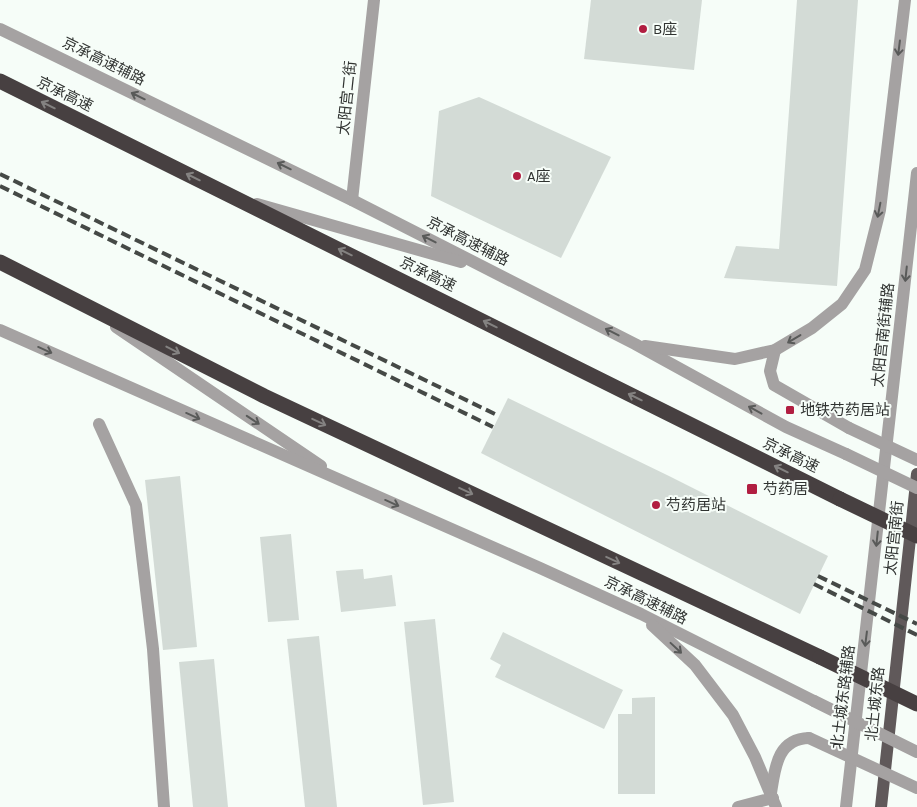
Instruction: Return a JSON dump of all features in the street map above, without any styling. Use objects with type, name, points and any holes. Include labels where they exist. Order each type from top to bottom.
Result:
[{"type":"highway","name":"京承高速","points":[[0,81],[917,536]]},
{"type":"highway","points":[[0,262],[264,396],[917,704]]},
{"type":"main road","name":"太阳宫南街","points":[[903,606],[917,474]]},
{"type":"main road","name":"北土城东路","points":[[881,807],[903,606]]},
{"type":"street","name":"太阳宫二街","points":[[352,200],[374,0]]},
{"type":"street","points":[[635,344],[735,359],[776,350],[812,328],[842,304],[865,270],[880,210],[905,0]]},
{"type":"street","name":"京承高速辅路","points":[[0,29],[352,200],[635,344],[786,427],[917,488]]},
{"type":"street","name":"太阳宫南街辅路","points":[[871,591],[917,173]]},
{"type":"street","points":[[237,198],[488,270]]},
{"type":"street","points":[[83,304],[347,483]]},
{"type":"street","name":"京承高速辅路","points":[[0,330],[641,614],[917,752]]},
{"type":"street","points":[[776,350],[770,371],[774,385],[849,428],[917,460]]},
{"type":"street","points":[[99,424],[136,505],[153,649],[164,807]]},
{"type":"street","name":"北土城东路辅路","points":[[846,807],[871,591]]},
{"type":"street","points":[[641,614],[695,665],[733,715],[755,757],[773,800]]},
{"type":"street","points":[[773,800],[775,766],[782,750],[794,741],[809,738],[917,788]]},
{"type":"street","points":[[738,807],[773,800]]},
{"type":"building","name":"B座","points":[[591,0],[702,0],[694,70],[584,59]]},
{"type":"building","points":[[797,0],[858,0],[837,286],[724,278],[736,246],[779,249]]},
{"type":"building","name":"A座","points":[[479,97],[611,157],[561,258],[431,196],[439,111]]},
{"type":"building","name":"芍药居站","points":[[508,398],[828,556],[800,614],[481,453]]},
{"type":"building","points":[[180,476],[197,647],[163,650],[145,480]]},
{"type":"building","points":[[291,534],[299,620],[268,622],[260,537]]},
{"type":"building","points":[[363,569],[364,579],[392,575],[396,606],[341,612],[336,571]]},
{"type":"building","points":[[435,619],[454,802],[423,805],[404,622]]},
{"type":"building","points":[[503,632],[623,690],[604,729],[495,677],[501,665],[490,659]]},
{"type":"building","points":[[319,636],[337,807],[305,807],[287,639]]},
{"type":"building","points":[[214,659],[228,807],[193,807],[179,662]]},
{"type":"building","points":[[655,697],[655,794],[618,794],[618,714],[632,714],[632,698]]},
{"type":"railway","points":[[0,174],[499,416]]},
{"type":"railway","points":[[0,186],[493,427]]},
{"type":"railway","points":[[818,576],[917,624]]},
{"type":"railway","points":[[814,584],[917,635]]},
{"type":"place","name":"B座","points":[[643,29]]},
{"type":"place","name":"A座","points":[[517,176]]},
{"type":"place","name":"地铁芍药居站","points":[[790,410]]},
{"type":"place","name":"芍药居","points":[[752,489]]},
{"type":"place","name":"芍药居站","points":[[656,505]]}]
